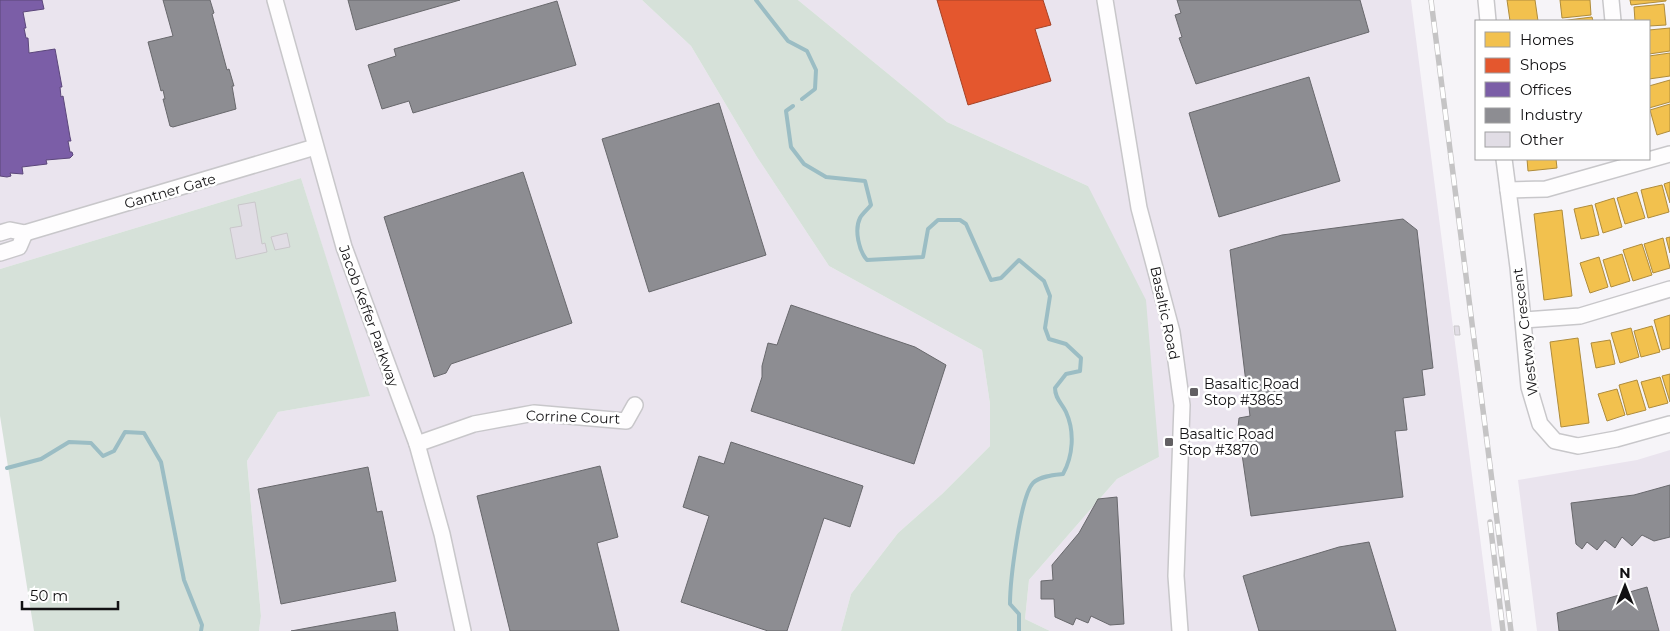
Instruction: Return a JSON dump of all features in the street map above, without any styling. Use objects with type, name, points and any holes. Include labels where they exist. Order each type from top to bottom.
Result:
[{"type":"street","name":"Jacob Keffer Parkway","points":[[275,0],[314,148],[344,247],[417,444],[442,534],[463,631]]},
{"type":"street","name":"Basaltic Road","points":[[1105,0],[1138,208],[1172,332],[1182,405],[1176,576],[1180,631]]},
{"type":"street","points":[[1486,0],[1488,20]]},
{"type":"street","points":[[1610,0],[1613,20]]},
{"type":"street","name":"Gantner Gate","points":[[0,233],[10,230],[25,233],[314,148]]},
{"type":"street","points":[[1650,158],[1670,154]]},
{"type":"street","name":"Westway Crescent","points":[[1504,160],[1529,387],[1540,424],[1555,441],[1578,446],[1616,439],[1670,424]]},
{"type":"street","points":[[1508,190],[1546,189],[1642,160]]},
{"type":"street","points":[[0,253],[19,247],[25,233]]},
{"type":"street","points":[[1523,320],[1580,316],[1670,289]]},
{"type":"street","name":"Corrine Court","points":[[417,444],[474,424],[534,413],[626,421],[635,405]]},
{"type":"shaded area","points":[[0,0],[642,0],[691,46],[757,157],[829,266],[982,350],[990,404],[990,446],[942,494],[898,533],[851,594],[841,631],[259,631],[261,616],[247,461],[278,412],[369,396],[301,178],[0,269]]},
{"type":"shaded area","points":[[642,0],[798,0],[947,122],[1088,186],[1146,300],[1159,457],[1117,479],[1029,580],[1025,619],[1050,631],[841,631],[851,594],[898,533],[942,494],[990,446],[990,404],[982,350],[829,266],[757,157],[691,46]]},
{"type":"shaded area","points":[[798,0],[1411,0],[1492,631],[1050,631],[1025,619],[1029,580],[1117,479],[1159,457],[1088,186],[947,122]]},
{"type":"shaded area","points":[[301,178],[370,396],[278,412],[247,461],[261,616],[259,631],[34,631],[0,416],[0,269]]},
{"type":"shaded area","points":[[1670,450],[1670,631],[1537,631],[1518,480],[1637,460]]},
{"type":"building: Homes","points":[[1507,0],[1535,0],[1538,20],[1510,20]]},
{"type":"building: Homes","points":[[1560,0],[1590,0],[1591,15],[1562,18]]},
{"type":"building: Homes","points":[[1630,0],[1666,0],[1666,1],[1631,5]]},
{"type":"building: Homes","points":[[1664,4],[1666,25],[1650,26],[1650,20],[1635,20],[1634,7]]},
{"type":"building: Homes","points":[[1592,17],[1593,20],[1568,20]]},
{"type":"building: Homes","points":[[1670,28],[1670,51],[1650,54],[1650,30]]},
{"type":"building: Homes","points":[[1670,53],[1670,76],[1650,79],[1650,56]]},
{"type":"building: Homes","points":[[1670,80],[1670,102],[1650,108],[1650,86]]},
{"type":"building: Homes","points":[[1670,104],[1670,131],[1657,135],[1650,110]]},
{"type":"building: Homes","points":[[1527,160],[1556,160],[1557,168],[1528,171]]},
{"type":"building: Homes","points":[[1670,182],[1670,203],[1664,184]]},
{"type":"building: Homes","points":[[1662,185],[1669,212],[1648,218],[1641,190]]},
{"type":"building: Homes","points":[[1637,192],[1645,218],[1625,224],[1617,198]]},
{"type":"building: Homes","points":[[1614,198],[1622,227],[1603,233],[1595,204]]},
{"type":"building: Homes","points":[[1592,205],[1599,235],[1581,239],[1574,209]]},
{"type":"building: Homes","points":[[1562,210],[1572,296],[1544,300],[1534,214]]},
{"type":"building: Homes","points":[[1670,237],[1670,253],[1666,238]]},
{"type":"building: Homes","points":[[1663,238],[1670,268],[1653,273],[1644,244]]},
{"type":"building: Homes","points":[[1642,244],[1652,275],[1633,281],[1623,250]]},
{"type":"building: Homes","points":[[1622,254],[1630,281],[1611,287],[1603,260]]},
{"type":"building: Homes","points":[[1599,257],[1608,287],[1590,293],[1580,263]]},
{"type":"building: Homes","points":[[1670,315],[1670,348],[1662,350],[1654,320]]},
{"type":"building: Homes","points":[[1652,326],[1660,352],[1641,357],[1634,331]]},
{"type":"building: Homes","points":[[1631,328],[1639,357],[1620,363],[1611,333]]},
{"type":"building: Homes","points":[[1578,338],[1589,423],[1561,427],[1550,342]]},
{"type":"building: Homes","points":[[1610,340],[1615,364],[1596,368],[1591,343]]},
{"type":"building: Homes","points":[[1670,374],[1670,402],[1662,376]]},
{"type":"building: Homes","points":[[1660,377],[1668,403],[1649,408],[1641,382]]},
{"type":"building: Homes","points":[[1637,380],[1646,410],[1627,415],[1619,385]]},
{"type":"building: Homes","points":[[1617,389],[1625,415],[1607,421],[1598,394]]},
{"type":"building: Shops","points":[[937,0],[1043,0],[1051,25],[1035,29],[1051,81],[968,105]]},
{"type":"building: Offices","points":[[0,0],[42,0],[44,9],[23,12],[29,53],[55,49],[62,87],[60,87],[61,97],[63,96],[71,141],[68,141],[70,152],[73,155],[70,158],[46,160],[47,164],[22,167],[23,174],[10,173],[11,176],[7,177],[0,176]]},
{"type":"building: Industry","points":[[163,0],[210,0],[227,70],[229,69],[234,86],[232,86],[236,109],[173,127],[170,126],[163,99],[165,99],[163,90],[161,91],[148,42],[173,36]]},
{"type":"building: Industry","points":[[348,0],[460,0],[356,30]]},
{"type":"building: Industry","points":[[1177,0],[1360,0],[1369,32],[1196,84],[1179,38],[1182,37],[1175,15],[1181,13]]},
{"type":"building: Industry","points":[[557,1],[576,65],[413,113],[409,101],[382,109],[368,65],[396,56],[394,49]]},
{"type":"building: Industry","points":[[1309,77],[1340,181],[1219,217],[1189,113]]},
{"type":"building: Industry","points":[[719,103],[766,255],[649,292],[602,139]]},
{"type":"building: Industry","points":[[523,172],[572,323],[451,364],[446,373],[434,377],[384,217]]},
{"type":"building: Industry","points":[[1403,219],[1417,230],[1433,368],[1422,370],[1425,395],[1403,398],[1407,430],[1395,431],[1403,497],[1251,516],[1238,427],[1239,418],[1250,416],[1230,250],[1282,235]]},
{"type":"building: Industry","points":[[791,305],[915,347],[946,365],[914,464],[751,411],[762,377],[762,366],[768,343],[777,345]]},
{"type":"building: Industry","points":[[731,442],[863,486],[850,527],[824,518],[787,631],[768,631],[681,602],[709,516],[683,507],[699,456],[724,464]]},
{"type":"building: Industry","points":[[600,466],[618,537],[597,543],[619,631],[510,631],[477,496]]},
{"type":"building: Industry","points":[[368,467],[377,512],[382,511],[396,581],[281,604],[258,489]]},
{"type":"building: Industry","points":[[1670,485],[1670,537],[1654,541],[1642,535],[1632,546],[1622,537],[1615,548],[1605,540],[1597,550],[1587,542],[1582,549],[1576,544],[1571,503],[1634,495]]},
{"type":"building: Industry","points":[[1117,497],[1124,624],[1110,625],[1091,616],[1088,623],[1076,618],[1073,625],[1055,617],[1054,599],[1041,599],[1041,581],[1053,580],[1052,565],[1079,533],[1098,499]]},
{"type":"building: Industry","points":[[1369,542],[1396,631],[1259,631],[1243,576],[1339,547]]},
{"type":"building: Industry","points":[[1647,587],[1659,631],[1559,631],[1557,613]]},
{"type":"building: Industry","points":[[395,612],[398,631],[291,631]]},
{"type":"building: Other","points":[[255,202],[262,244],[265,243],[267,252],[236,259],[230,228],[242,226],[238,205]]},
{"type":"building: Other","points":[[287,233],[290,247],[275,250],[271,237]]},
{"type":"building: Other","points":[[1454,326],[1459,326],[1460,335],[1455,335]]},
{"type":"waterway","points":[[756,0],[788,41],[807,51],[816,70],[815,89],[802,99]]},
{"type":"waterway","points":[[793,106],[786,111],[791,147],[804,164],[826,177],[865,181],[871,205],[860,218],[857,234],[860,246],[867,260],[923,257],[928,229],[938,220],[960,220],[966,224],[991,280],[1001,278],[1019,260],[1044,281],[1050,296],[1045,328],[1049,339],[1066,344],[1081,358],[1080,371],[1066,374],[1055,388],[1057,398],[1066,412],[1071,428],[1072,444],[1069,460],[1063,474],[1043,477],[1033,483],[1028,491],[1020,522],[1010,604],[1019,614],[1019,631]]},
{"type":"waterway","points":[[7,468],[41,459],[69,442],[91,443],[103,456],[114,451],[125,432],[144,433],[161,462],[184,580],[202,625],[201,631]]},
{"type":"railway","points":[[1431,0],[1511,631]]},
{"type":"railway","points":[[1490,522],[1503,631]]},
{"type":"place","name":"Basaltic Road Stop #3865","points":[[1194,392]]},
{"type":"place","name":"Basaltic Road Stop #3870","points":[[1169,442]]}]
